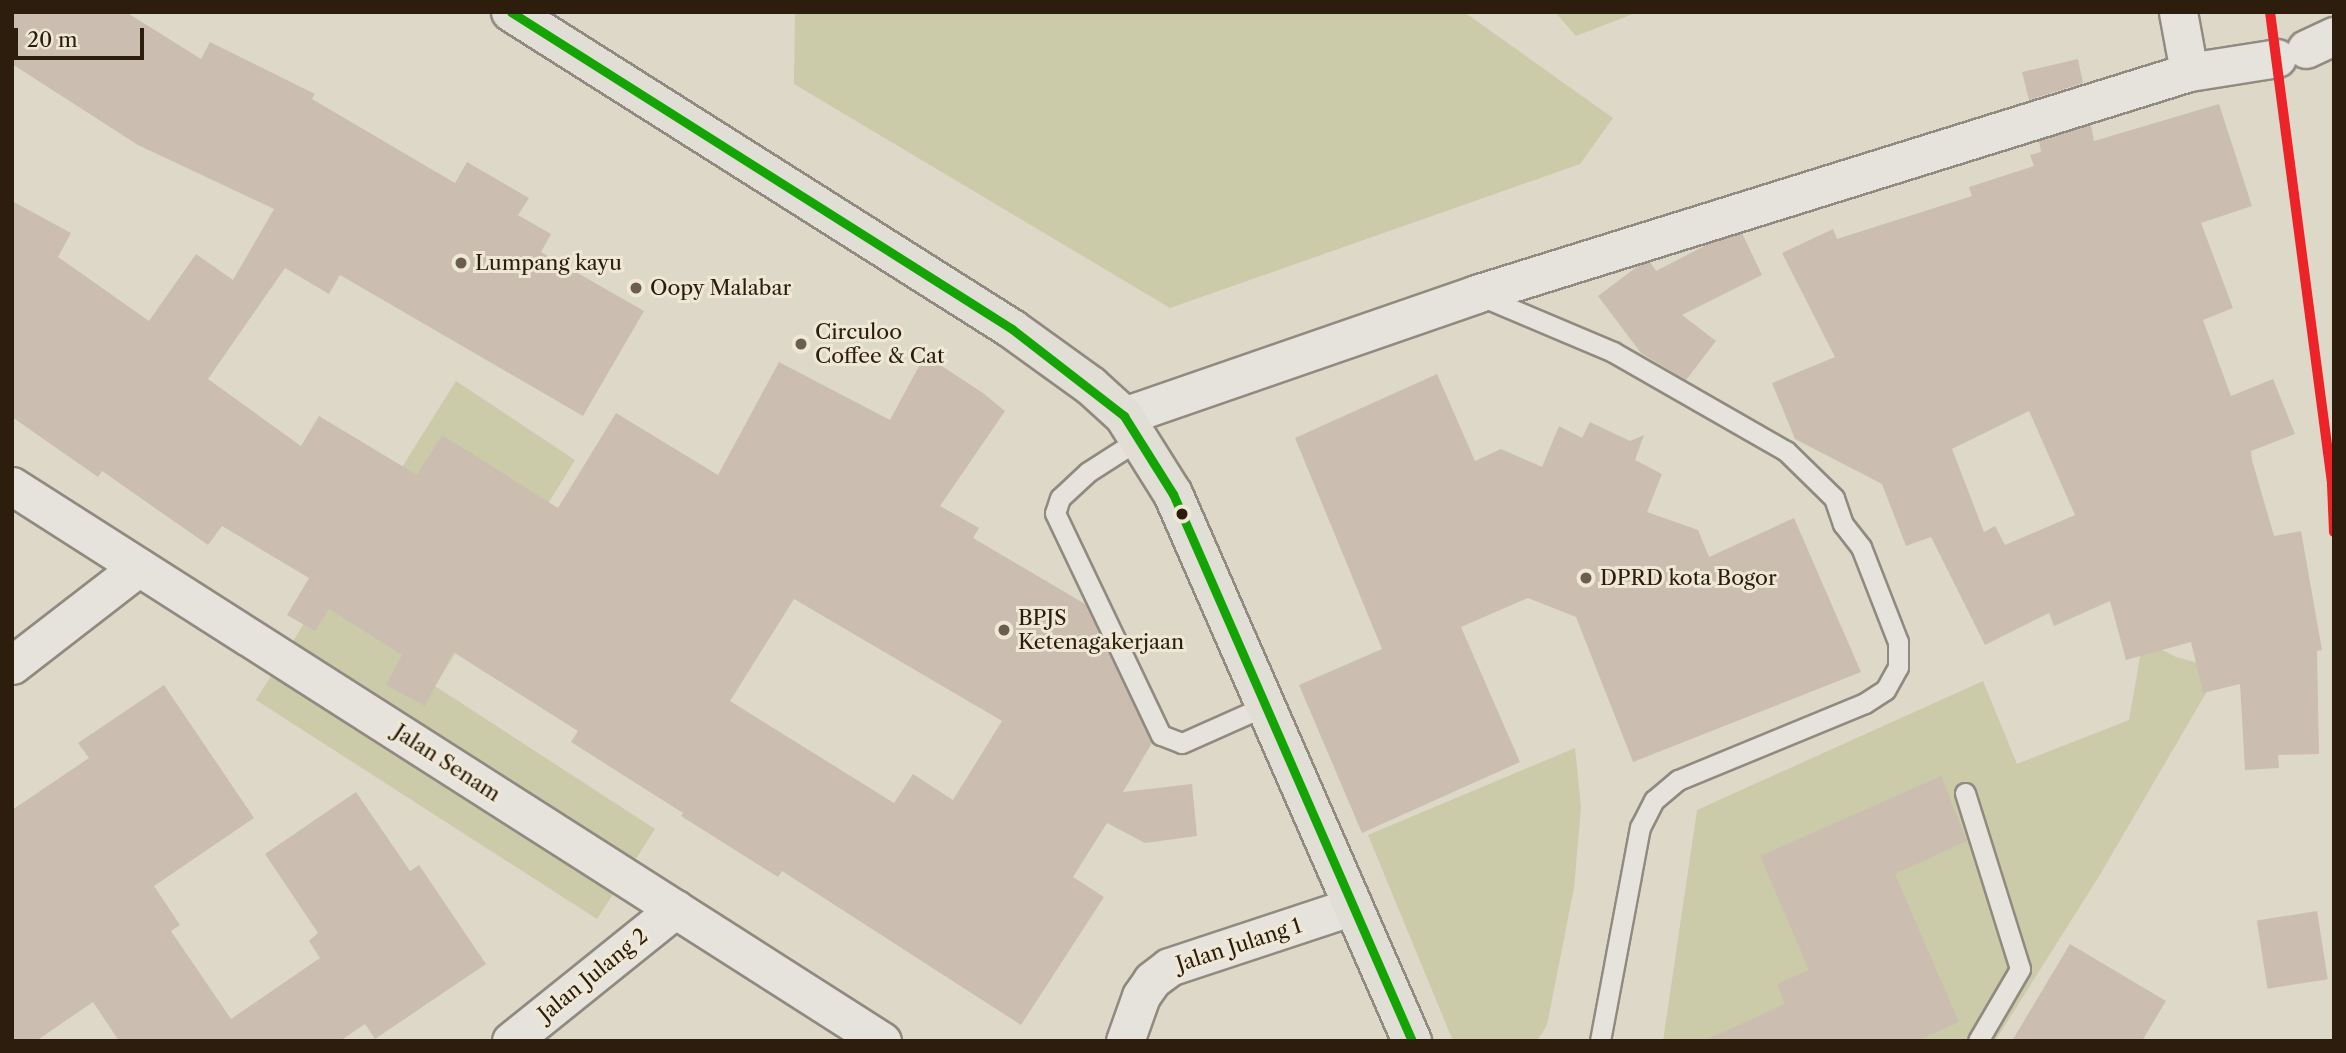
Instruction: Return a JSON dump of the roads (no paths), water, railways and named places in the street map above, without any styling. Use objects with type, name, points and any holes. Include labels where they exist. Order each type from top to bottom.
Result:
[{"type":"main road","points":[[511,12],[1012,328],[1091,386],[1132,427],[1173,494],[1412,1041]]},
{"type":"street","points":[[2178,12],[2189,72]]},
{"type":"street","points":[[1132,427],[1476,295],[2189,72],[2306,48]]},
{"type":"street","name":"Jalan Senam","points":[[12,486],[882,1041]]},
{"type":"street","points":[[12,665],[139,567]]},
{"type":"street","name":"Jalan Julang 1","points":[[1125,1041],[1141,996],[1152,979],[1169,967],[1353,906]]},
{"type":"street","name":"Jalan Julang 2","points":[[511,1041],[674,909]]},
{"type":"lane","points":[[1476,295],[1506,303],[1613,352],[1786,451],[1834,498],[1843,524],[1871,568],[1898,642],[1898,667],[1885,690],[1875,697],[1678,780],[1654,800],[1640,827],[1600,1041]]},
{"type":"lane","points":[[1132,427],[1059,498],[1055,513],[1161,735],[1182,743],[1265,706]]},
{"type":"lane","points":[[1965,793],[2020,969],[1978,1041]]},
{"type":"place","name":"Lumpang kayu","points":[[461,263]]},
{"type":"place","name":"Oopy Malabar","points":[[636,288]]},
{"type":"place","name":"Circuloo Coffee & Cat","points":[[801,344]]},
{"type":"place","name":"DPRD kota Bogor","points":[[1586,578]]},
{"type":"place","name":"BPJS Ketenagakerjaan","points":[[1004,630]]}]
